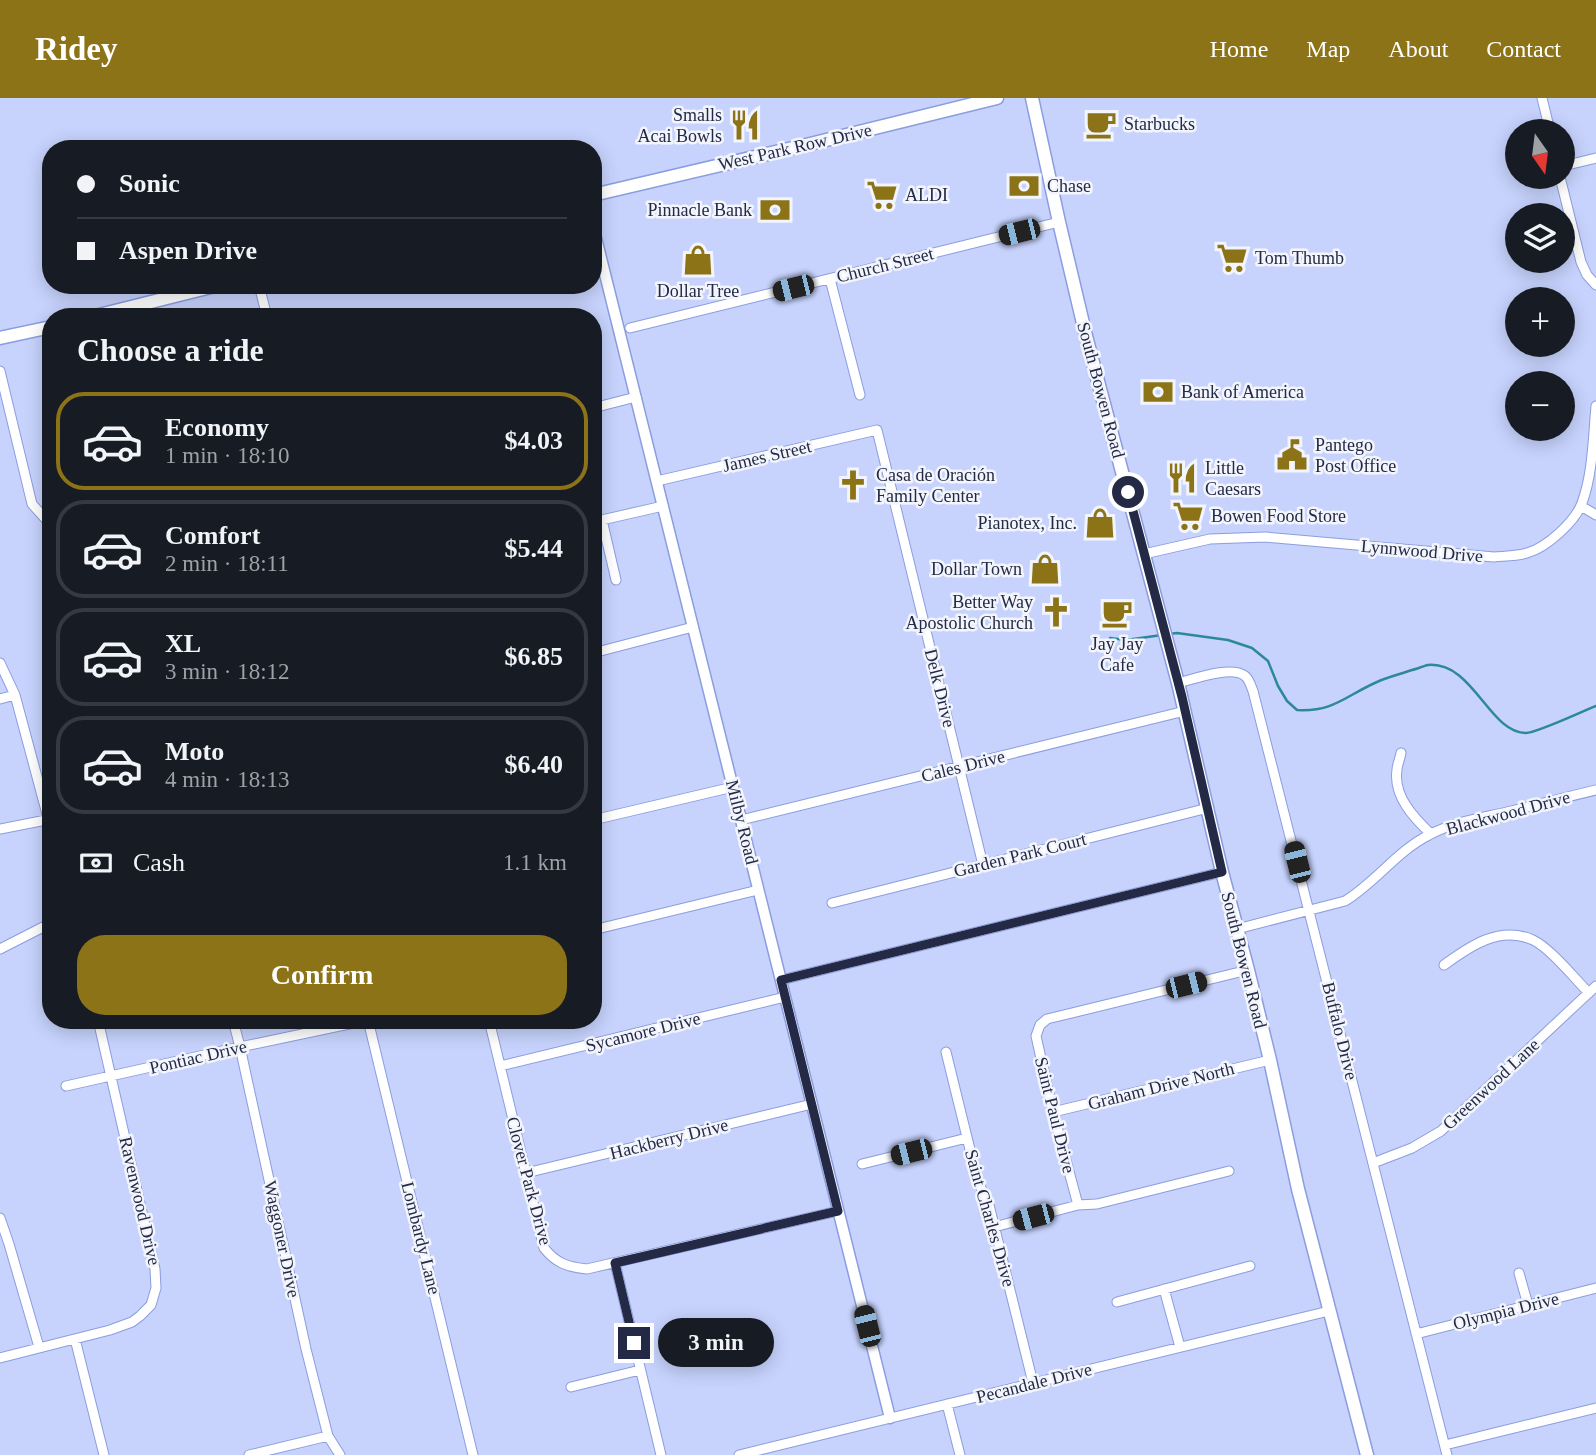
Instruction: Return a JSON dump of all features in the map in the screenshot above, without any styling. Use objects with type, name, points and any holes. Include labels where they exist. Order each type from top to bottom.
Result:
[{"type":"main road","name":"West Park Row Drive","points":[[602,193],[998,98]]},
{"type":"main road","name":"South Bowen Road","points":[[1032,98],[1086,335],[1178,683],[1270,1060],[1298,1189],[1367,1455]]},
{"type":"main road","points":[[127,308],[183,294]]},
{"type":"main road","points":[[0,338],[42,329]]},
{"type":"street","points":[[1542,98],[1546,119]]},
{"type":"street","points":[[1575,163],[1596,158]]},
{"type":"street","points":[[1563,189],[1581,262],[1596,285]]},
{"type":"street","name":"Church Street","points":[[630,328],[1059,222]]},
{"type":"street","name":"Milby Road","points":[[602,262],[890,1418]]},
{"type":"street","points":[[830,279],[860,395]]},
{"type":"street","points":[[0,371],[32,504],[42,515]]},
{"type":"street","points":[[602,406],[636,397]]},
{"type":"street","name":"Lynnwood Drive","points":[[1144,554],[1210,539],[1265,537],[1496,557],[1526,553],[1545,546],[1565,528],[1581,506],[1589,469],[1596,406]]},
{"type":"street","name":"James Street","points":[[657,481],[877,430]]},
{"type":"street","name":"Delk Drive","points":[[877,430],[983,865]]},
{"type":"street","points":[[602,520],[663,506]]},
{"type":"street","points":[[1581,506],[1596,516]]},
{"type":"street","points":[[602,534],[616,580]]},
{"type":"street","points":[[602,651],[693,627]]},
{"type":"street","points":[[0,663],[15,695],[42,793]]},
{"type":"street","name":"Buffalo Drive","points":[[1178,683],[1237,671],[1247,677],[1253,691],[1446,1450]]},
{"type":"street","points":[[0,699],[15,695]]},
{"type":"street","name":"Cales Drive","points":[[741,820],[1185,711]]},
{"type":"street","points":[[1401,753],[1396,776],[1401,796],[1416,820],[1431,834]]},
{"type":"street","points":[[602,818],[733,787]]},
{"type":"street","name":"Blackwood Drive","points":[[1237,929],[1345,901],[1360,892],[1411,846],[1431,834],[1466,821],[1596,790]]},
{"type":"street","name":"Garden Park Court","points":[[832,903],[1208,808]]},
{"type":"street","points":[[0,829],[42,823]]},
{"type":"street","points":[[781,980],[1222,872]]},
{"type":"street","points":[[602,928],[758,890]]},
{"type":"street","points":[[0,949],[42,928]]},
{"type":"street","points":[[1444,965],[1468,947],[1488,938],[1511,935],[1534,941],[1592,989]]},
{"type":"street","name":"Saint Paul Drive","points":[[1078,1205],[1036,1036],[1040,1025],[1047,1019],[1248,970]]},
{"type":"street","name":"Greenwood Lane","points":[[1373,1163],[1412,1148],[1441,1132],[1592,989]]},
{"type":"street","name":"Sycamore Drive","points":[[500,1066],[785,997]]},
{"type":"street","name":"Ravenwood Drive","points":[[0,1358],[110,1330],[132,1322],[151,1305],[156,1288],[155,1269],[100,1029]]},
{"type":"street","name":"Waggoner Drive","points":[[235,1029],[306,1349],[328,1436],[340,1455]]},
{"type":"street","name":"Pontiac Drive","points":[[66,1086],[325,1029]]},
{"type":"street","name":"Lombardy Lane","points":[[370,1029],[473,1455]]},
{"type":"street","name":"Clover Park Drive","points":[[491,1029],[544,1248],[552,1258],[572,1268],[587,1269],[838,1211]]},
{"type":"street","name":"Saint Charles Drive","points":[[946,1052],[978,1182],[989,1205],[1033,1383]]},
{"type":"street","name":"Graham Drive North","points":[[1053,1112],[1270,1060]]},
{"type":"street","name":"Hackberry Drive","points":[[526,1173],[812,1104]]},
{"type":"street","points":[[862,1164],[967,1138]]},
{"type":"street","points":[[994,1227],[1229,1171]]},
{"type":"street","points":[[0,1218],[39,1347]]},
{"type":"street","points":[[615,1263],[661,1455]]},
{"type":"street","points":[[1117,1302],[1250,1265]]},
{"type":"street","points":[[1519,1273],[1528,1306]]},
{"type":"street","name":"Olympia Drive","points":[[1416,1334],[1596,1288]]},
{"type":"street","points":[[1164,1289],[1180,1347]]},
{"type":"street","name":"Pecandale Drive","points":[[739,1455],[1329,1311]]},
{"type":"street","points":[[75,1339],[104,1455]]},
{"type":"street","points":[[571,1387],[640,1370]]},
{"type":"street","points":[[947,1404],[960,1455]]},
{"type":"street","points":[[1446,1450],[1596,1408]]},
{"type":"street","points":[[248,1455],[328,1436]]},
{"type":"waterway","points":[[1169,634],[1228,640],[1252,648],[1268,661],[1278,686],[1287,701],[1297,710],[1330,706],[1381,680],[1428,665],[1444,667],[1457,674],[1501,722],[1513,730],[1532,732],[1596,706]]},
{"type":"waterway","points":[[1110,638],[1126,640],[1162,635]]},
{"type":"place","name":"Starbucks","points":[[1101,124]]},
{"type":"place","name":"Smalls Acai Bowls","points":[[745,125]]},
{"type":"place","name":"Chase","points":[[1024,186]]},
{"type":"place","name":"ALDI","points":[[882,195]]},
{"type":"place","name":"Pinnacle Bank","points":[[775,210]]},
{"type":"place","name":"Tom Thumb","points":[[1232,258]]},
{"type":"place","name":"Dollar Tree","points":[[698,260]]},
{"type":"place","name":"Bank of America","points":[[1158,392]]},
{"type":"place","name":"Pantego Post Office","points":[[1292,455]]},
{"type":"place","name":"Little Caesars","points":[[1182,478]]},
{"type":"place","name":"Casa de Oración Family Center","points":[[853,485]]},
{"type":"place","name":"Bowen Food Store","points":[[1188,516]]},
{"type":"place","name":"Pianotex, Inc.","points":[[1100,523]]},
{"type":"place","name":"Dollar Town","points":[[1045,569]]},
{"type":"place","name":"Better Way Apostolic Church","points":[[1056,612]]},
{"type":"place","name":"Jay Jay Cafe","points":[[1117,613]]},
{"type":"route","points":[[634,1343],[615,1263],[838,1211],[781,980],[1222,872],[1182,697],[1128,492]]}]
